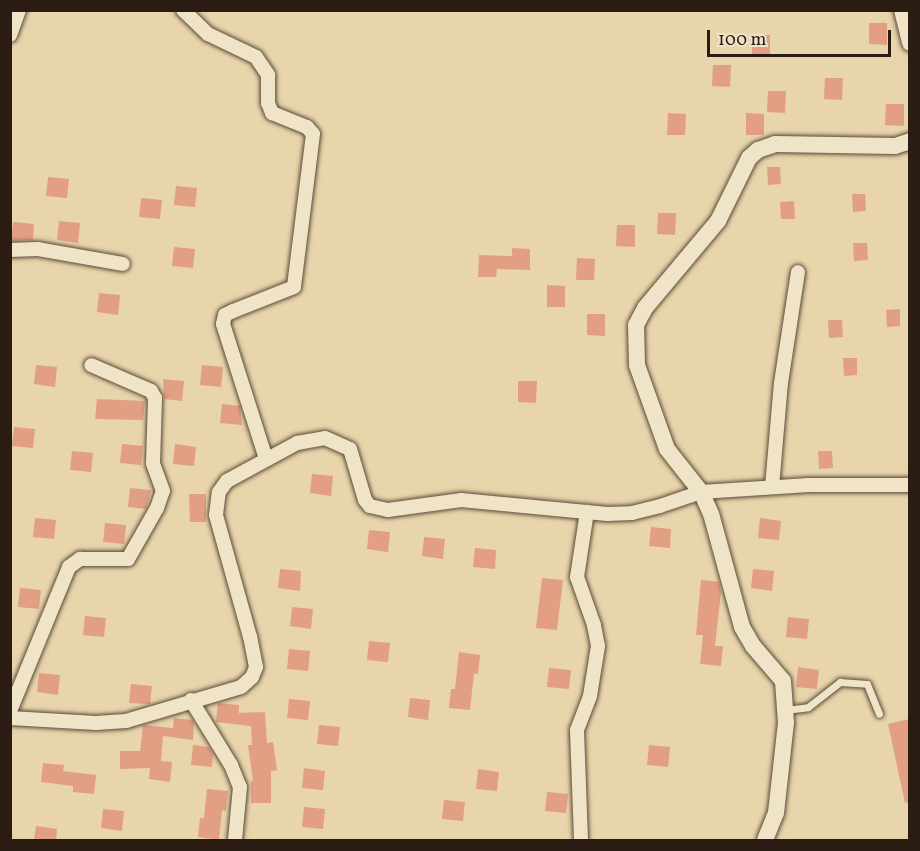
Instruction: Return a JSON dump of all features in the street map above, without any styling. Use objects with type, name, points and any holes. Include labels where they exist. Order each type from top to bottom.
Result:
[{"type":"street","points":[[10,35],[19,10]]},
{"type":"street","points":[[183,10],[208,34],[256,57],[267,75],[272,113],[307,127],[313,134],[294,287],[225,315],[223,324],[266,459]]},
{"type":"street","points":[[902,10],[909,43]]},
{"type":"street","points":[[765,840],[776,813],[786,723],[783,681],[753,646],[742,627],[711,514],[701,492],[667,449],[637,365],[636,325],[645,308],[718,221],[749,158],[758,150],[775,144],[895,146],[909,141]]},
{"type":"street","points":[[10,250],[38,249],[123,264]]},
{"type":"street","points":[[772,487],[781,383],[798,272]]},
{"type":"street","points":[[10,711],[69,567],[80,558],[128,559],[157,508],[163,491],[153,463],[155,398],[151,391],[91,365]]},
{"type":"street","points":[[10,718],[96,723],[126,721],[241,687],[252,677],[256,667],[216,515],[219,492],[227,481],[297,443],[325,438],[339,442],[350,449],[365,500],[376,508],[388,510],[461,500],[587,512],[632,513],[701,492],[772,487],[909,485]]},
{"type":"street","points":[[581,840],[577,730],[591,696],[598,646],[594,625],[577,577],[587,512]]},
{"type":"street","points":[[191,700],[231,765],[240,787],[235,840]]},
{"type":"lane","points":[[785,710],[808,707],[840,682],[867,684],[879,714]]},
{"type":"building","points":[[869,23],[887,23],[887,45],[869,44]]},
{"type":"building","points":[[752,35],[770,35],[770,57],[752,56]]},
{"type":"building","points":[[713,65],[731,65],[730,87],[712,86]]},
{"type":"building","points":[[825,78],[843,78],[842,100],[824,99]]},
{"type":"building","points":[[768,91],[786,91],[785,113],[767,112]]},
{"type":"building","points":[[886,104],[904,104],[904,126],[885,125]]},
{"type":"building","points":[[668,113],[686,114],[685,135],[667,135]]},
{"type":"building","points":[[746,113],[764,114],[764,135],[746,135]]},
{"type":"building","points":[[767,167],[780,167],[781,184],[768,185]]},
{"type":"building","points":[[48,177],[69,179],[67,198],[46,196]]},
{"type":"building","points":[[176,186],[197,188],[195,207],[174,205]]},
{"type":"building","points":[[852,194],[865,194],[866,211],[853,212]]},
{"type":"building","points":[[141,198],[162,200],[160,219],[139,217]]},
{"type":"building","points":[[794,201],[795,219],[781,219],[780,202]]},
{"type":"building","points":[[658,213],[676,213],[675,235],[657,234]]},
{"type":"building","points":[[59,221],[80,223],[78,243],[57,240]]},
{"type":"building","points":[[13,222],[34,224],[33,240],[11,241]]},
{"type":"building","points":[[617,225],[635,225],[635,247],[616,246]]},
{"type":"building","points":[[853,243],[867,243],[868,260],[854,261]]},
{"type":"building","points":[[174,247],[195,249],[193,268],[172,266]]},
{"type":"building","points":[[512,248],[530,249],[530,270],[497,269],[496,277],[478,277],[479,255],[512,256]]},
{"type":"building","points":[[577,258],[595,259],[594,280],[576,280]]},
{"type":"building","points":[[547,285],[565,286],[565,307],[547,307]]},
{"type":"building","points":[[99,293],[120,295],[118,315],[97,312]]},
{"type":"building","points":[[900,309],[900,326],[887,327],[886,310]]},
{"type":"building","points":[[587,314],[605,314],[605,336],[587,335]]},
{"type":"building","points":[[828,320],[842,320],[843,337],[829,338]]},
{"type":"building","points":[[843,358],[857,358],[857,375],[844,376]]},
{"type":"building","points":[[36,365],[57,367],[55,387],[34,384]]},
{"type":"building","points":[[202,365],[223,367],[221,387],[200,385]]},
{"type":"building","points":[[163,379],[184,381],[182,401],[164,399]]},
{"type":"building","points":[[518,381],[537,381],[536,403],[518,402]]},
{"type":"building","points":[[97,399],[145,401],[143,420],[95,419]]},
{"type":"building","points":[[222,404],[240,406],[242,425],[220,423]]},
{"type":"building","points":[[14,427],[35,429],[33,448],[12,446]]},
{"type":"building","points":[[122,444],[143,446],[141,465],[120,463]]},
{"type":"building","points":[[175,444],[196,447],[194,466],[173,464]]},
{"type":"building","points":[[72,451],[93,453],[91,472],[70,470]]},
{"type":"building","points":[[818,451],[832,451],[833,468],[819,469]]},
{"type":"building","points":[[312,474],[333,476],[331,496],[310,493]]},
{"type":"building","points":[[130,488],[151,490],[146,509],[128,507]]},
{"type":"building","points":[[189,494],[206,494],[206,522],[190,522]]},
{"type":"building","points":[[35,518],[56,520],[54,539],[33,537]]},
{"type":"building","points":[[760,518],[781,521],[779,540],[758,538]]},
{"type":"building","points":[[105,523],[126,525],[124,544],[103,542]]},
{"type":"building","points":[[651,527],[671,529],[670,548],[649,546]]},
{"type":"building","points":[[369,530],[390,532],[388,552],[367,549]]},
{"type":"building","points":[[424,537],[445,539],[443,559],[422,556]]},
{"type":"building","points":[[475,548],[496,550],[495,569],[473,567]]},
{"type":"building","points":[[280,569],[301,571],[300,591],[278,588]]},
{"type":"building","points":[[753,569],[774,571],[772,591],[751,588]]},
{"type":"building","points":[[542,578],[563,580],[557,630],[536,628]]},
{"type":"building","points":[[701,580],[719,582],[721,592],[715,646],[723,646],[721,666],[700,664],[703,635],[696,635]]},
{"type":"building","points":[[20,588],[41,590],[39,609],[18,607]]},
{"type":"building","points":[[292,607],[313,609],[311,629],[290,626]]},
{"type":"building","points":[[85,616],[106,618],[104,637],[83,635]]},
{"type":"building","points":[[788,617],[809,619],[807,639],[786,637]]},
{"type":"building","points":[[369,641],[390,643],[388,662],[367,660]]},
{"type":"building","points":[[289,649],[310,651],[308,671],[287,669]]},
{"type":"building","points":[[459,652],[480,655],[478,674],[474,673],[470,710],[449,708],[451,689],[455,689]]},
{"type":"building","points":[[798,667],[819,670],[817,689],[796,687]]},
{"type":"building","points":[[549,668],[571,670],[569,689],[547,687]]},
{"type":"building","points":[[39,673],[60,675],[58,695],[37,692]]},
{"type":"building","points":[[131,684],[152,686],[150,704],[129,703]]},
{"type":"building","points":[[410,698],[430,700],[428,720],[408,717]]},
{"type":"building","points":[[289,699],[310,701],[308,720],[287,718]]},
{"type":"building","points":[[218,703],[239,705],[239,713],[265,712],[267,743],[273,742],[277,770],[271,771],[271,803],[251,803],[251,781],[253,781],[248,745],[252,745],[251,726],[216,722]]},
{"type":"building","points":[[174,718],[193,720],[193,740],[163,736],[161,761],[172,762],[170,782],[149,779],[150,768],[120,769],[120,751],[140,751],[143,725],[173,728]]},
{"type":"building","points":[[909,719],[909,802],[905,803],[888,724]]},
{"type":"building","points":[[319,725],[340,727],[338,746],[317,744]]},
{"type":"building","points":[[193,745],[209,747],[213,754],[212,767],[191,765]]},
{"type":"building","points":[[649,745],[670,747],[668,767],[647,765]]},
{"type":"building","points":[[43,763],[64,765],[63,771],[96,775],[94,794],[73,792],[73,786],[41,782]]},
{"type":"building","points":[[304,768],[325,771],[323,790],[302,788]]},
{"type":"building","points":[[478,769],[499,772],[497,791],[476,789]]},
{"type":"building","points":[[207,789],[228,791],[226,811],[222,810],[219,840],[198,837],[200,818],[204,818]]},
{"type":"building","points":[[547,792],[568,794],[566,813],[545,811]]},
{"type":"building","points":[[444,800],[465,802],[463,821],[442,819]]},
{"type":"building","points":[[304,807],[325,809],[323,829],[302,827]]},
{"type":"building","points":[[103,809],[124,811],[122,831],[101,828]]},
{"type":"building","points":[[36,826],[57,829],[56,840],[34,840]]}]
